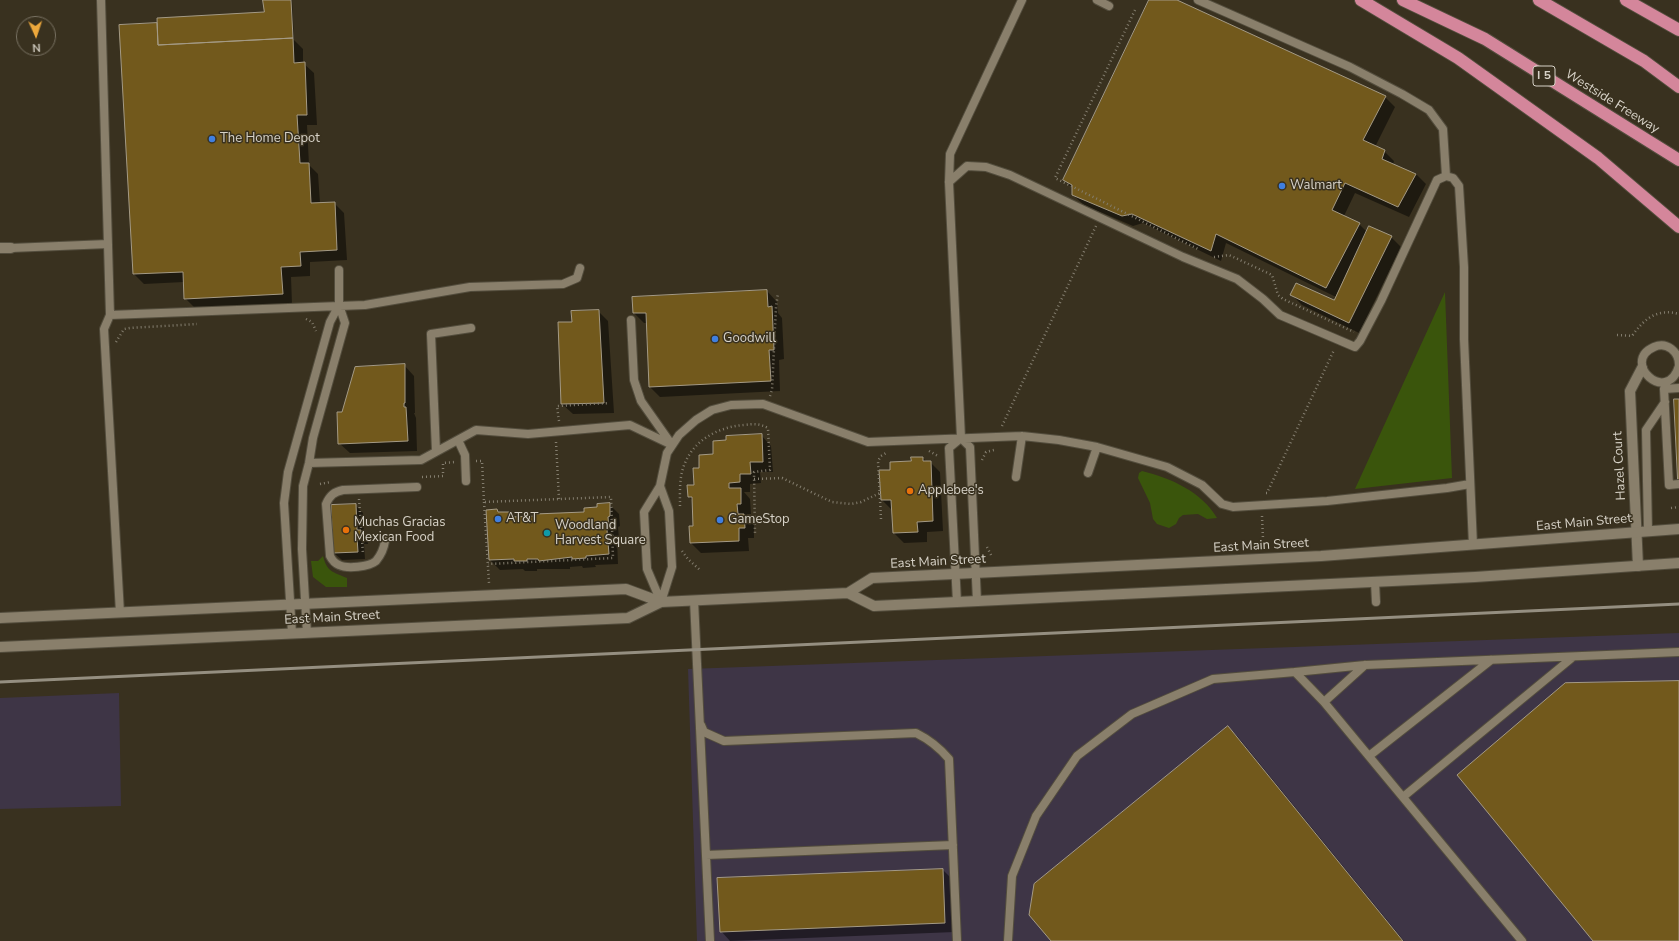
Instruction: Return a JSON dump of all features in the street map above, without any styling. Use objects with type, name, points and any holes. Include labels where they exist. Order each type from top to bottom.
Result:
[{"type":"highway","points":[[1361,0],[1458,58],[1598,158],[1679,228]]},
{"type":"highway","name":"Westside Freeway","points":[[1403,0],[1485,39],[1679,160]]},
{"type":"highway","points":[[1539,0],[1644,61],[1679,87]]},
{"type":"highway","points":[[1626,0],[1679,30]]},
{"type":"main road","points":[[0,248],[11,248]]},
{"type":"main road","name":"Hazel Court","points":[[1638,566],[1630,391],[1642,368]]},
{"type":"main road","name":"East Main Street","points":[[848,593],[872,578],[1321,556],[1679,529]]},
{"type":"main road","name":"East Main Street","points":[[0,647],[628,618],[661,602],[694,600],[848,593],[874,606],[1375,582],[1679,563]]},
{"type":"main road","name":"East Main Street","points":[[0,618],[626,589],[661,602]]},
{"type":"lane","points":[[101,0],[110,315],[104,329],[120,612]]},
{"type":"lane","points":[[977,601],[970,447],[961,438],[949,182],[950,154],[956,138],[1022,0]]},
{"type":"lane","points":[[1097,0],[1109,6]]},
{"type":"lane","points":[[1198,0],[1350,67],[1429,110],[1443,129],[1446,176]]},
{"type":"lane","points":[[949,182],[967,166],[986,166],[1017,178],[1183,257],[1237,279],[1263,299],[1280,315],[1355,347],[1360,341],[1381,301],[1437,180],[1446,176],[1453,178],[1458,186],[1464,267],[1464,339],[1473,545]]},
{"type":"lane","points":[[11,248],[108,244]]},
{"type":"lane","points":[[110,315],[339,305],[380,302],[470,287],[563,284],[576,278],[580,268]]},
{"type":"lane","points":[[307,632],[302,549],[302,498],[313,438],[345,323],[339,305],[339,270]]},
{"type":"lane","points":[[292,633],[284,503],[288,472],[330,322],[339,305]]},
{"type":"lane","points":[[631,320],[634,380],[641,402],[672,445]]},
{"type":"lane","points":[[436,451],[431,334],[471,328]]},
{"type":"lane","points":[[1664,385],[1677,372],[1679,360],[1673,350],[1668,347],[1657,345],[1647,351],[1644,356],[1642,368],[1650,378],[1655,381],[1664,385],[1679,388]]},
{"type":"lane","points":[[1664,385],[1669,485],[1679,484]]},
{"type":"lane","points":[[1648,531],[1646,430],[1665,402]]},
{"type":"lane","points":[[661,602],[647,569],[644,512],[660,486],[667,453],[679,435],[696,420],[712,410],[731,405],[766,405],[868,442],[1022,436],[1059,440],[1097,447],[1167,467],[1202,484],[1222,504],[1233,507],[1261,506],[1432,490],[1470,484]]},
{"type":"lane","points":[[309,463],[421,460],[476,430],[528,434],[630,425],[672,445]]},
{"type":"lane","points":[[1016,477],[1022,436]]},
{"type":"lane","points":[[957,602],[949,448],[961,438]]},
{"type":"lane","points":[[458,440],[465,455],[466,481]]},
{"type":"lane","points":[[1088,473],[1097,447]]},
{"type":"lane","points":[[660,486],[669,511],[672,567],[661,602]]},
{"type":"lane","points":[[385,541],[384,548],[375,562],[368,565],[348,567],[340,566],[334,562],[330,556],[326,504],[328,499],[336,491],[417,487]]},
{"type":"lane","points":[[1375,582],[1376,602]]},
{"type":"lane","points":[[694,600],[710,941]]},
{"type":"lane","points":[[1008,941],[1012,876],[1036,816],[1077,756],[1132,714],[1213,679],[1365,665],[1679,652]]},
{"type":"lane","points":[[1403,797],[1573,657]]},
{"type":"lane","points":[[1369,756],[1491,660]]},
{"type":"lane","points":[[1324,702],[1365,665]]},
{"type":"lane","points":[[1295,672],[1324,702],[1522,941]]},
{"type":"lane","points":[[701,725],[704,732],[724,741],[916,733],[929,739],[940,748],[949,759],[957,941]]},
{"type":"lane","points":[[706,855],[953,845]]},
{"type":"path","points":[[1135,10],[1055,178],[1201,251]]},
{"type":"path","points":[[982,464],[986,452],[1000,449],[1001,429],[1100,218]]},
{"type":"path","points":[[1207,254],[1214,257],[1229,255],[1272,275],[1278,295],[1283,299],[1354,332],[1357,325]]},
{"type":"path","points":[[766,405],[772,390],[778,293]]},
{"type":"path","points":[[1617,335],[1632,336],[1643,321],[1658,314],[1674,312],[1679,314]]},
{"type":"path","points":[[298,319],[306,319],[312,322],[316,333]]},
{"type":"path","points":[[130,328],[202,324]]},
{"type":"path","points":[[1262,539],[1261,494],[1267,493],[1344,328]]},
{"type":"path","points":[[680,509],[680,482],[685,463],[696,446],[710,434],[722,429],[760,424],[768,428],[770,470],[754,472],[755,535]]},
{"type":"path","points":[[928,451],[939,456],[940,460]]},
{"type":"path","points":[[881,519],[878,461],[884,454],[891,453]]},
{"type":"path","points":[[754,480],[782,478],[832,502],[851,504],[861,502],[880,493]]},
{"type":"path","points":[[358,490],[363,554]]},
{"type":"path","points":[[488,564],[613,558],[611,497]]},
{"type":"path","points":[[484,502],[489,582]]},
{"type":"path","points":[[1672,508],[1679,507]]},
{"type":"path","points":[[985,543],[992,557]]},
{"type":"path","points":[[682,544],[682,551],[702,571]]},
{"type":"shaded area","points":[[1679,633],[1679,941],[697,941],[688,669]]},
{"type":"shaded area","points":[[119,693],[121,806],[0,809],[0,698]]},
{"type":"green space","points":[[1445,292],[1452,478],[1355,489]]},
{"type":"green space","points":[[1142,471],[1185,487],[1203,501],[1217,518],[1207,519],[1198,514],[1183,515],[1179,518],[1176,524],[1169,528],[1157,524],[1153,519],[1150,503],[1138,478],[1139,473]]},
{"type":"green space","points":[[323,556],[326,565],[331,571],[347,578],[347,587],[326,587],[313,577],[311,561],[318,561]]},
{"type":"building","points":[[263,0],[291,0],[293,38],[158,45],[157,18],[264,12]]},
{"type":"building","points":[[1149,0],[1177,0],[1386,96],[1363,140],[1385,150],[1382,159],[1416,174],[1398,207],[1345,183],[1332,210],[1360,223],[1326,288],[1216,234],[1211,251],[1132,214],[1122,216],[1072,195],[1072,185],[1063,180]]},
{"type":"building","name":"The Home Depot","points":[[157,23],[158,45],[293,38],[294,63],[305,62],[307,115],[297,115],[300,163],[309,163],[311,203],[335,202],[337,250],[300,252],[301,266],[281,267],[283,294],[184,299],[183,272],[133,274],[119,25]]},
{"type":"building","points":[[1369,226],[1392,236],[1349,323],[1290,295],[1296,283],[1334,300]]},
{"type":"building","points":[[767,290],[768,307],[772,306],[774,350],[769,350],[771,381],[649,387],[646,313],[633,313],[632,297]]},
{"type":"building","points":[[599,310],[604,403],[561,404],[558,322],[572,322],[571,311]]},
{"type":"building","points":[[405,364],[404,407],[406,407],[408,441],[338,444],[337,412],[342,412],[355,367]]},
{"type":"building","points":[[1674,399],[1679,399],[1679,480],[1678,480]]},
{"type":"building","points":[[762,434],[763,462],[750,462],[751,474],[740,474],[740,482],[729,483],[729,488],[741,488],[741,504],[737,504],[738,514],[744,514],[745,528],[739,528],[739,541],[690,543],[689,526],[693,526],[692,497],[688,497],[687,485],[694,485],[693,468],[699,468],[699,455],[713,454],[713,441],[726,440],[726,436]]},
{"type":"building","points":[[911,457],[923,457],[923,461],[931,461],[933,521],[917,522],[918,532],[893,533],[891,500],[881,500],[879,470],[890,470],[890,462],[911,461]]},
{"type":"building","name":"Woodland Harvest Square","points":[[610,503],[610,516],[608,517],[609,529],[607,530],[609,554],[586,556],[586,558],[572,559],[572,557],[539,561],[538,559],[527,559],[527,561],[514,561],[514,559],[489,560],[486,510],[497,509],[498,512],[511,512],[511,517],[535,516],[535,514],[584,512],[584,508],[597,507],[597,504]]},
{"type":"building","points":[[356,504],[357,530],[361,530],[361,536],[357,537],[358,552],[333,553],[331,505]]},
{"type":"building","points":[[1679,681],[1679,941],[1593,941],[1457,775],[1565,683]]},
{"type":"building","points":[[1228,726],[1403,941],[1051,941],[1029,915],[1034,884]]},
{"type":"building","points":[[943,869],[945,923],[720,932],[717,878]]},
{"type":"railway","points":[[0,682],[1679,604]]},
{"type":"place","name":"The Home Depot","points":[[212,139]]},
{"type":"place","name":"Walmart","points":[[1282,186]]},
{"type":"place","name":"Goodwill","points":[[715,339]]},
{"type":"place","name":"Applebee's","points":[[910,491]]},
{"type":"place","name":"AT&T","points":[[498,519]]},
{"type":"place","name":"GameStop","points":[[720,520]]},
{"type":"place","name":"Muchas Gracias Mexican Food","points":[[346,530]]},
{"type":"place","name":"Woodland Harvest Square","points":[[547,533]]}]
